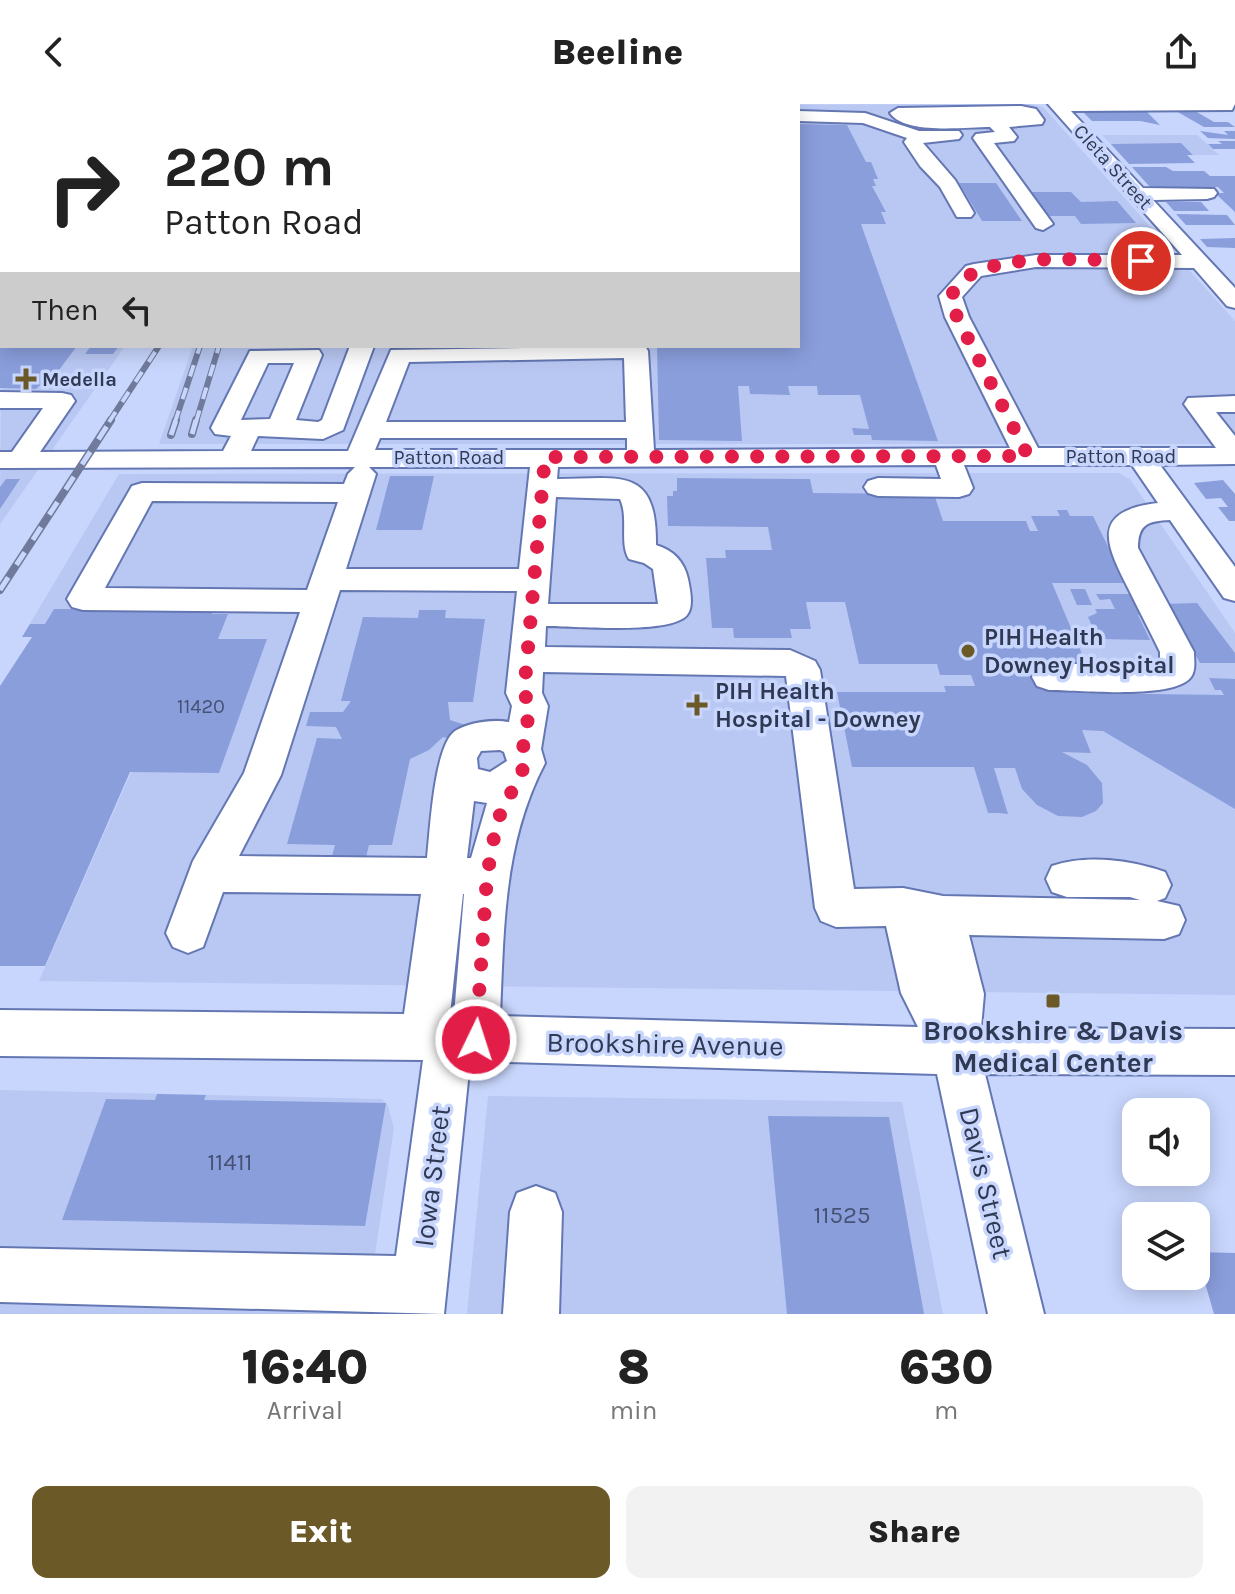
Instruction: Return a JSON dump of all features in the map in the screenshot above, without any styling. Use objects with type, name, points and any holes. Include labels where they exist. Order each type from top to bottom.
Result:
[{"type":"street","points":[[1057,105],[1151,108],[1232,106]]},
{"type":"street","name":"Cleta Street","points":[[1057,105],[1080,135],[1234,299]]},
{"type":"street","points":[[800,116],[865,118],[919,137],[969,134],[982,137],[1004,130],[1036,120],[1030,113],[1021,111],[898,113],[917,122],[1004,130],[1080,135]]},
{"type":"street","points":[[919,137],[913,142],[926,162],[948,184],[964,213]]},
{"type":"street","points":[[982,137],[1043,224]]},
{"type":"street","points":[[1138,194],[1207,193]]},
{"type":"street","points":[[1028,456],[957,317],[950,296],[974,271],[1036,261],[1199,262]]},
{"type":"street","points":[[280,427],[312,350],[259,356],[224,428],[280,427],[323,431],[334,424],[361,348]]},
{"type":"street","points":[[188,933],[208,874],[262,775],[355,493],[365,448],[401,350],[636,348],[641,443],[365,448]]},
{"type":"street","points":[[0,400],[62,401],[10,460]]},
{"type":"street","points":[[1235,404],[1197,404],[1226,430],[1235,455]]},
{"type":"street","points":[[233,458],[249,428]]},
{"type":"street","name":"Patton Road","points":[[10,460],[233,458],[365,448],[544,473],[641,443],[947,456],[1235,455]]},
{"type":"street","points":[[878,487],[959,488],[947,456]]},
{"type":"street","points":[[1140,456],[1235,590]]},
{"type":"street","points":[[465,876],[490,752],[530,706],[525,676],[544,473],[631,492],[637,500],[640,552],[660,556],[667,564],[673,581],[674,610],[664,615],[531,615]]},
{"type":"street","points":[[355,493],[142,492],[83,599],[534,580]]},
{"type":"street","points":[[1049,677],[1161,678],[1177,671],[1177,652],[1123,548],[1122,535],[1126,525],[1144,512],[1179,511]]},
{"type":"street","points":[[525,676],[790,662],[803,670],[836,908],[923,911],[1157,902],[1130,879],[1067,879]]},
{"type":"street","points":[[465,876],[497,821],[490,752]]},
{"type":"street","points":[[208,874],[465,876]]},
{"type":"street","name":"Iowa Street","points":[[418,1299],[450,1039],[465,876]]},
{"type":"street","name":"Davis Street","points":[[923,911],[924,993],[956,1051],[1016,1314]]},
{"type":"street","name":"Brookshire Avenue","points":[[0,1033],[450,1039],[956,1051],[1235,1052]]},
{"type":"street","points":[[531,1314],[536,1212]]},
{"type":"street","points":[[0,1275],[418,1299]]},
{"type":"shaded area","points":[[1031,104],[1043,107],[1235,321],[1235,444],[159,444],[192,348],[800,348],[800,105]]},
{"type":"shaded area","points":[[1102,135],[1197,135],[1219,155],[1121,155]]},
{"type":"shaded area","points":[[1,348],[124,348],[0,524]]},
{"type":"shaded area","name":"PIH Health Hospital - Downey","points":[[1119,473],[1130,479],[1235,633],[1235,995],[39,981],[190,639],[22,637],[119,474]]},
{"type":"shaded area","points":[[0,1090],[382,1099],[388,1106],[394,1128],[366,1314],[0,1314]]},
{"type":"shaded area","points":[[488,1096],[902,1102],[943,1314],[467,1314]]},
{"type":"building","points":[[1081,110],[1145,110],[1160,125],[1140,121],[1092,121]]},
{"type":"building","points":[[1176,111],[1195,111],[1214,122],[1228,122],[1235,127],[1204,127]]},
{"type":"building","points":[[800,124],[847,125],[878,179],[873,179],[876,186],[872,186],[886,212],[881,212],[886,224],[861,224],[938,441],[872,440],[871,435],[854,435],[852,428],[869,429],[860,395],[818,395],[817,386],[788,386],[790,395],[750,394],[749,386],[738,386],[742,441],[659,440],[657,348],[800,348]]},
{"type":"building","points":[[1200,131],[1228,135],[1224,131],[1235,131],[1235,139],[1208,138]]},
{"type":"building","points":[[1218,141],[1235,141],[1235,149],[1213,149],[1208,144],[1222,144]]},
{"type":"building","points":[[1181,143],[1193,155],[1187,155],[1195,163],[1129,164],[1111,144]]},
{"type":"building","points":[[1132,167],[1166,167],[1173,171],[1204,171],[1210,176],[1235,176],[1235,212],[1215,193],[1224,193],[1218,187],[1150,187]]},
{"type":"building","points":[[959,183],[996,183],[1022,221],[982,221]]},
{"type":"building","points":[[1031,192],[1071,192],[1081,202],[1117,201],[1136,223],[1081,224],[1075,216],[1048,216]]},
{"type":"building","points":[[1166,202],[1201,202],[1209,211],[1174,211]]},
{"type":"building","points":[[1176,214],[1227,215],[1235,225],[1186,225]]},
{"type":"building","points":[[1235,238],[1235,248],[1207,247],[1200,239]]},
{"type":"building","points":[[0,348],[76,348],[47,386],[36,389],[0,388]]},
{"type":"building","points":[[90,348],[118,348],[113,354],[85,354]]},
{"type":"building","points":[[390,476],[434,476],[422,530],[376,530]]},
{"type":"building","name":"PIH Health Downey Hospital","points":[[677,478],[810,479],[813,493],[934,494],[943,521],[1026,521],[1030,531],[1038,531],[1031,516],[1060,516],[1057,510],[1067,510],[1070,516],[1093,516],[1126,583],[1052,583],[1087,666],[1070,685],[1073,693],[1224,695],[1221,690],[1215,690],[1209,678],[1235,679],[1235,809],[1103,731],[1082,730],[1091,753],[1062,752],[1087,765],[1102,783],[1103,803],[1096,811],[1082,817],[1058,816],[1037,805],[1022,789],[1015,768],[994,768],[1008,814],[988,813],[974,767],[852,767],[837,692],[946,692],[944,686],[975,686],[971,675],[940,675],[937,664],[859,664],[845,602],[806,602],[811,629],[790,629],[792,638],[734,638],[733,628],[712,628],[706,558],[726,558],[725,550],[772,550],[768,527],[668,526],[667,496],[673,496],[673,491],[677,491]]},
{"type":"building","points":[[6,479],[20,479],[0,509],[0,487]]},
{"type":"building","points":[[1223,480],[1235,494],[1235,521],[1229,521],[1218,507],[1228,507],[1221,498],[1206,499],[1194,483]]},
{"type":"building","points":[[1070,589],[1085,589],[1092,605],[1077,605]]},
{"type":"building","points":[[1096,594],[1136,594],[1146,615],[1138,615],[1150,640],[1098,639],[1088,617],[1097,613],[1095,609],[1115,609],[1110,599],[1100,600]]},
{"type":"building","points":[[1197,603],[1235,653],[1235,663],[1200,663],[1183,633],[1160,604]]},
{"type":"building","points":[[54,609],[214,610],[212,614],[228,614],[218,639],[267,639],[219,773],[130,772],[45,966],[0,966],[0,686],[32,637],[22,637],[30,624],[45,624]]},
{"type":"building","points":[[419,610],[446,610],[445,618],[485,619],[473,702],[448,702],[450,720],[481,730],[473,744],[443,737],[429,750],[410,759],[392,845],[369,845],[366,857],[332,856],[335,845],[287,844],[317,738],[342,739],[336,727],[306,726],[310,712],[343,712],[351,701],[341,701],[363,617],[418,618]]},
{"type":"building","points":[[157,1094],[206,1095],[204,1100],[386,1103],[365,1226],[62,1220],[106,1099],[155,1100]]},
{"type":"building","points":[[768,1116],[889,1117],[924,1314],[787,1314]]},
{"type":"building","points":[[1210,1252],[1235,1253],[1235,1314],[1214,1314],[1207,1290],[1210,1290]]},
{"type":"railway","points":[[109,422],[158,348]]},
{"type":"railway","points":[[175,422],[199,348]]},
{"type":"railway","points":[[196,422],[218,348]]},
{"type":"railway","points":[[0,590],[111,420]]},
{"type":"railway","points":[[171,435],[176,420]]},
{"type":"railway","points":[[192,434],[196,420]]},
{"type":"place","name":"Medella","points":[[26,379]]},
{"type":"place","name":"PIH Health Downey Hospital","points":[[968,651]]},
{"type":"place","name":"PIH Health Hospital - Downey","points":[[697,705]]},
{"type":"place","name":"Brookshire & Davis Medical Center","points":[[1053,1001]]},
{"type":"route","points":[[476,1040],[486,883],[493,837],[497,821],[526,763],[523,748],[530,706],[524,693],[545,457],[1028,456],[957,317],[950,296],[974,271],[990,268],[1036,261],[1141,261]]}]
